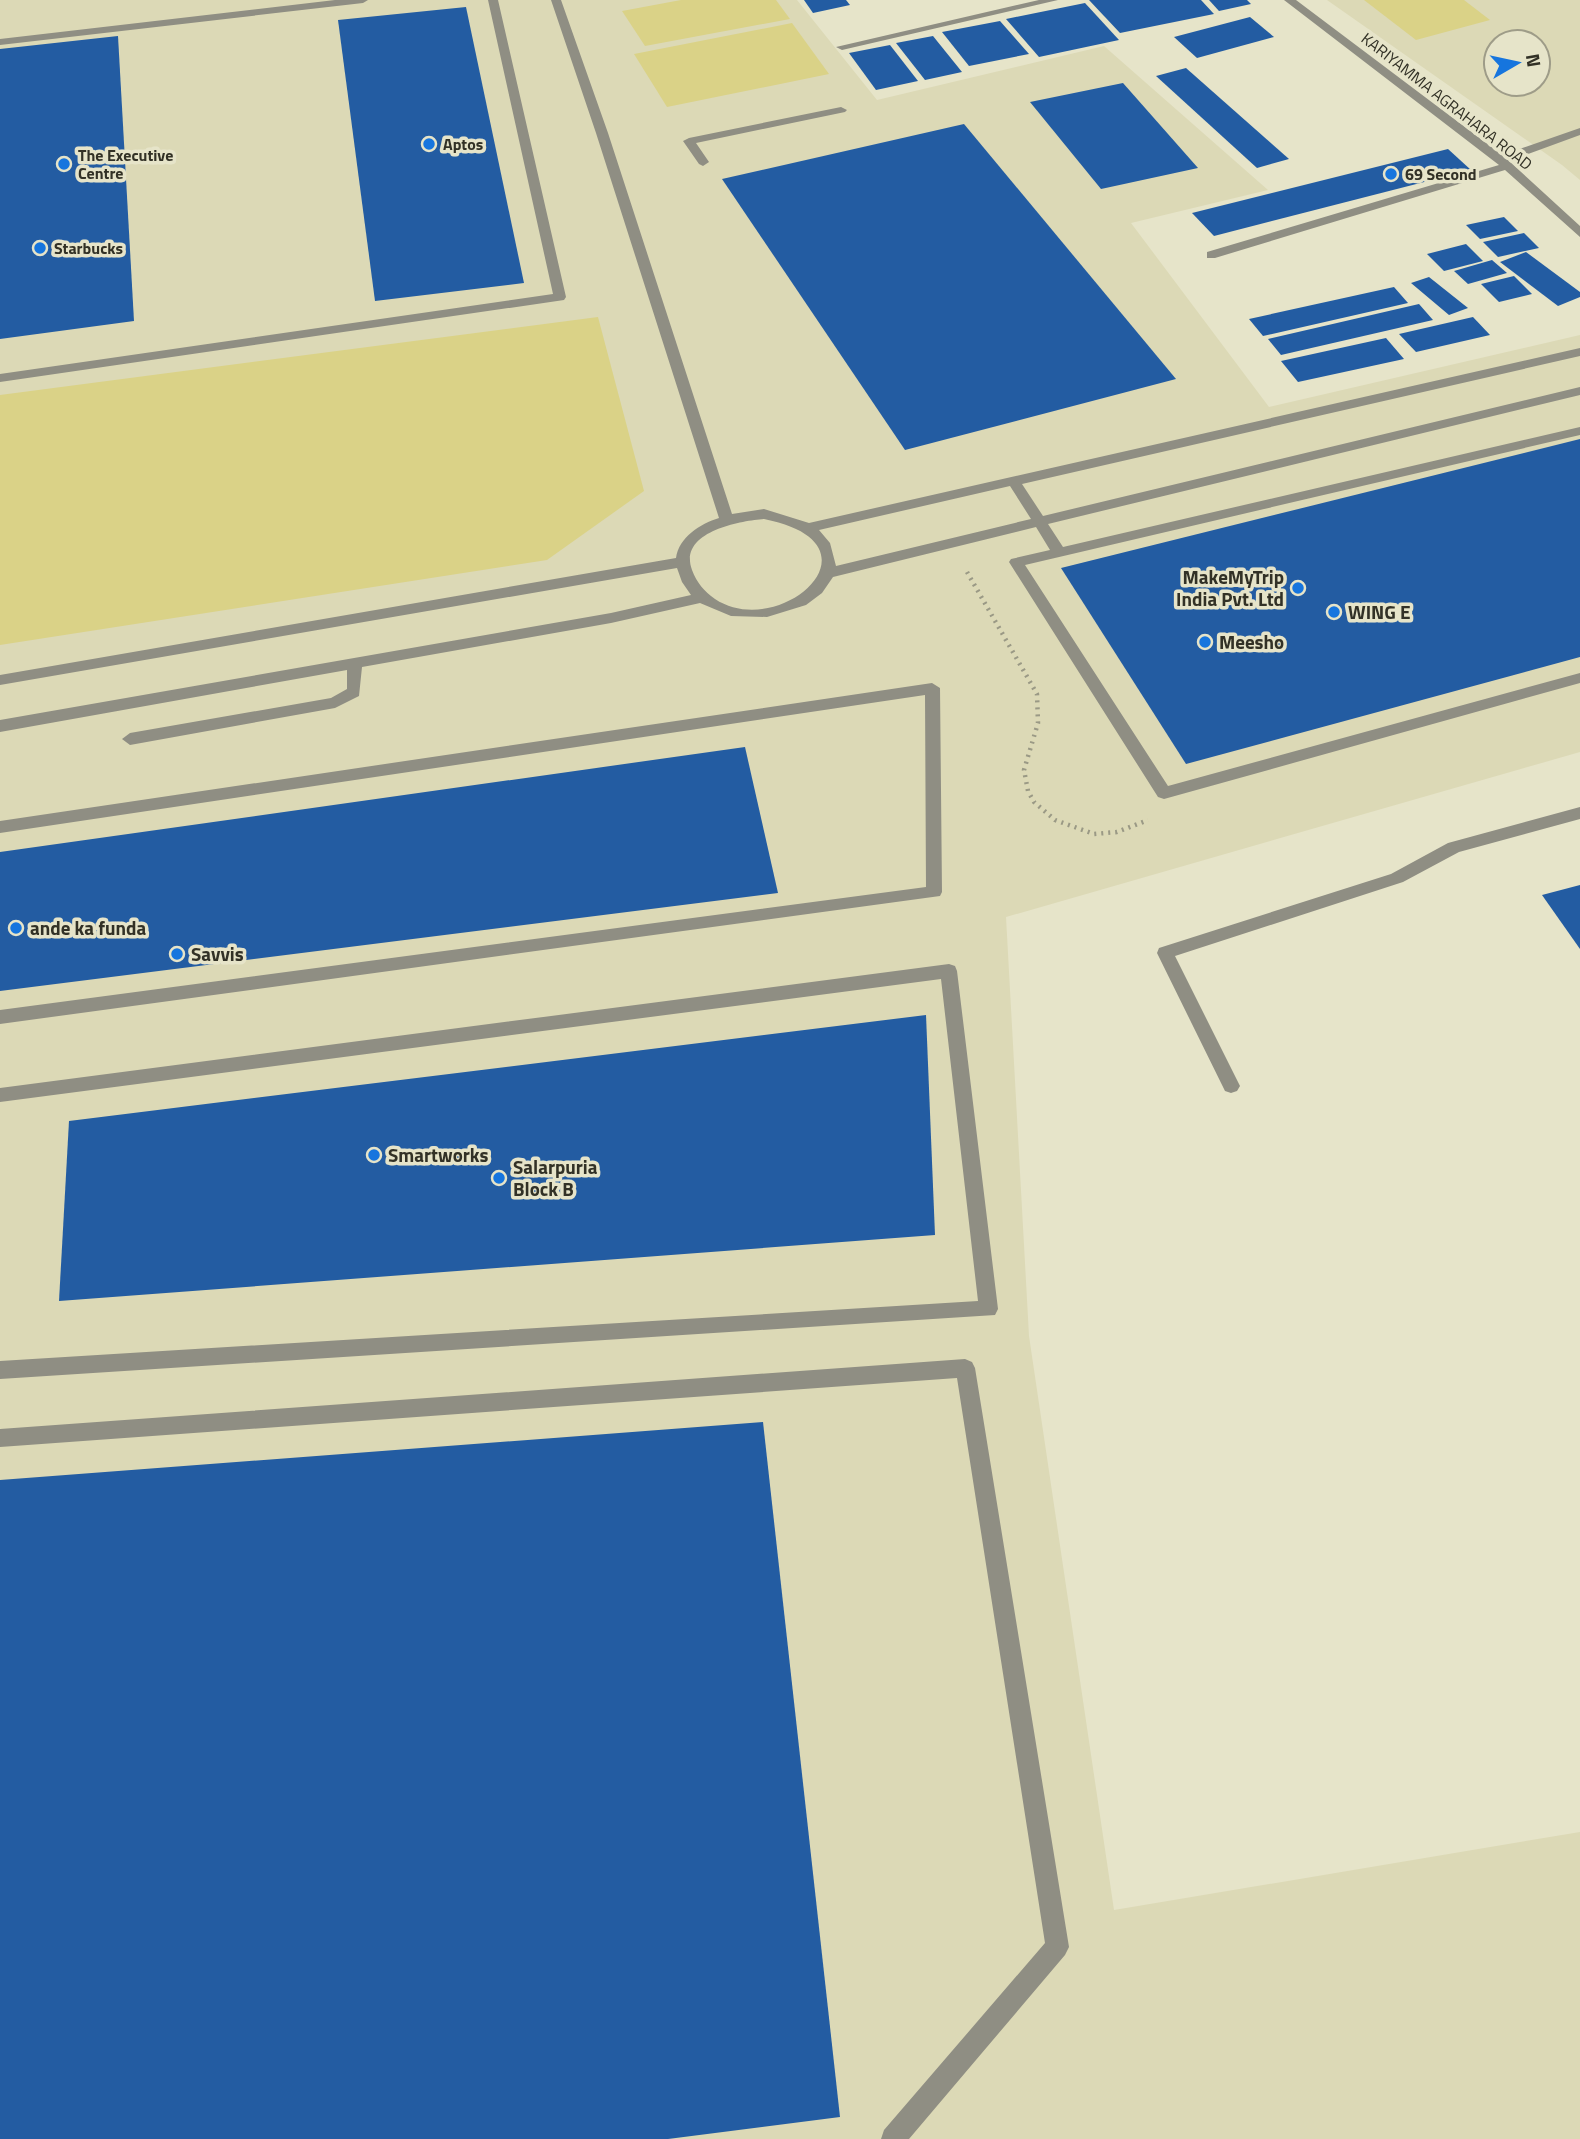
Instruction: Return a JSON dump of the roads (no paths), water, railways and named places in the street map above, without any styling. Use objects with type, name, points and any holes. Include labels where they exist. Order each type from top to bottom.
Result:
[{"type":"street","points":[[0,43],[363,0]]},
{"type":"street","points":[[0,379],[560,297],[493,0]]},
{"type":"street","points":[[556,0],[602,132],[726,519]]},
{"type":"street","points":[[842,47],[1053,0]]},
{"type":"street","name":"KARIYAMMA AGRAHARA ROAD","points":[[1289,0],[1504,163],[1580,233]]},
{"type":"street","points":[[703,162],[689,141],[841,110]]},
{"type":"street","points":[[1210,255],[1504,163],[1580,131]]},
{"type":"street","points":[[808,527],[1580,352]]},
{"type":"street","points":[[828,573],[1580,391]]},
{"type":"street","points":[[1580,431],[1016,562],[1164,793],[1580,678]]},
{"type":"street","points":[[1014,481],[1038,524],[1059,553]]},
{"type":"street","points":[[764,514],[788,518],[808,527],[822,541],[829,556],[828,573],[820,588],[806,600],[776,611],[742,612],[721,607],[703,597],[690,584],[684,562],[693,539],[703,530],[726,519],[739,515],[764,514]]},
{"type":"street","points":[[0,680],[684,562]]},
{"type":"street","points":[[0,726],[611,618],[703,597]]},
{"type":"street","points":[[130,739],[335,703],[354,692],[355,663]]},
{"type":"street","points":[[0,827],[932,688],[934,892],[0,1017]]},
{"type":"street","points":[[1231,1086],[1166,953],[1397,878],[1454,848],[1580,813]]},
{"type":"street","points":[[0,1095],[949,971],[988,1309],[0,1370]]},
{"type":"street","points":[[0,1438],[965,1368],[1057,1947],[893,2139]]},
{"type":"place","name":"Aptos","points":[[429,144]]},
{"type":"place","name":"The Executive Centre","points":[[64,164]]},
{"type":"place","name":"69 Second","points":[[1391,174]]},
{"type":"place","name":"Starbucks","points":[[40,248]]},
{"type":"place","name":"MakeMyTrip India Pvt. Ltd","points":[[1298,588]]},
{"type":"place","name":"WING E","points":[[1334,612]]},
{"type":"place","name":"Meesho","points":[[1205,642]]},
{"type":"place","name":"ande ka funda","points":[[16,928]]},
{"type":"place","name":"Savvis","points":[[177,954]]},
{"type":"place","name":"Smartworks","points":[[374,1155]]},
{"type":"place","name":"Salarpuria Block B","points":[[499,1178]]}]
